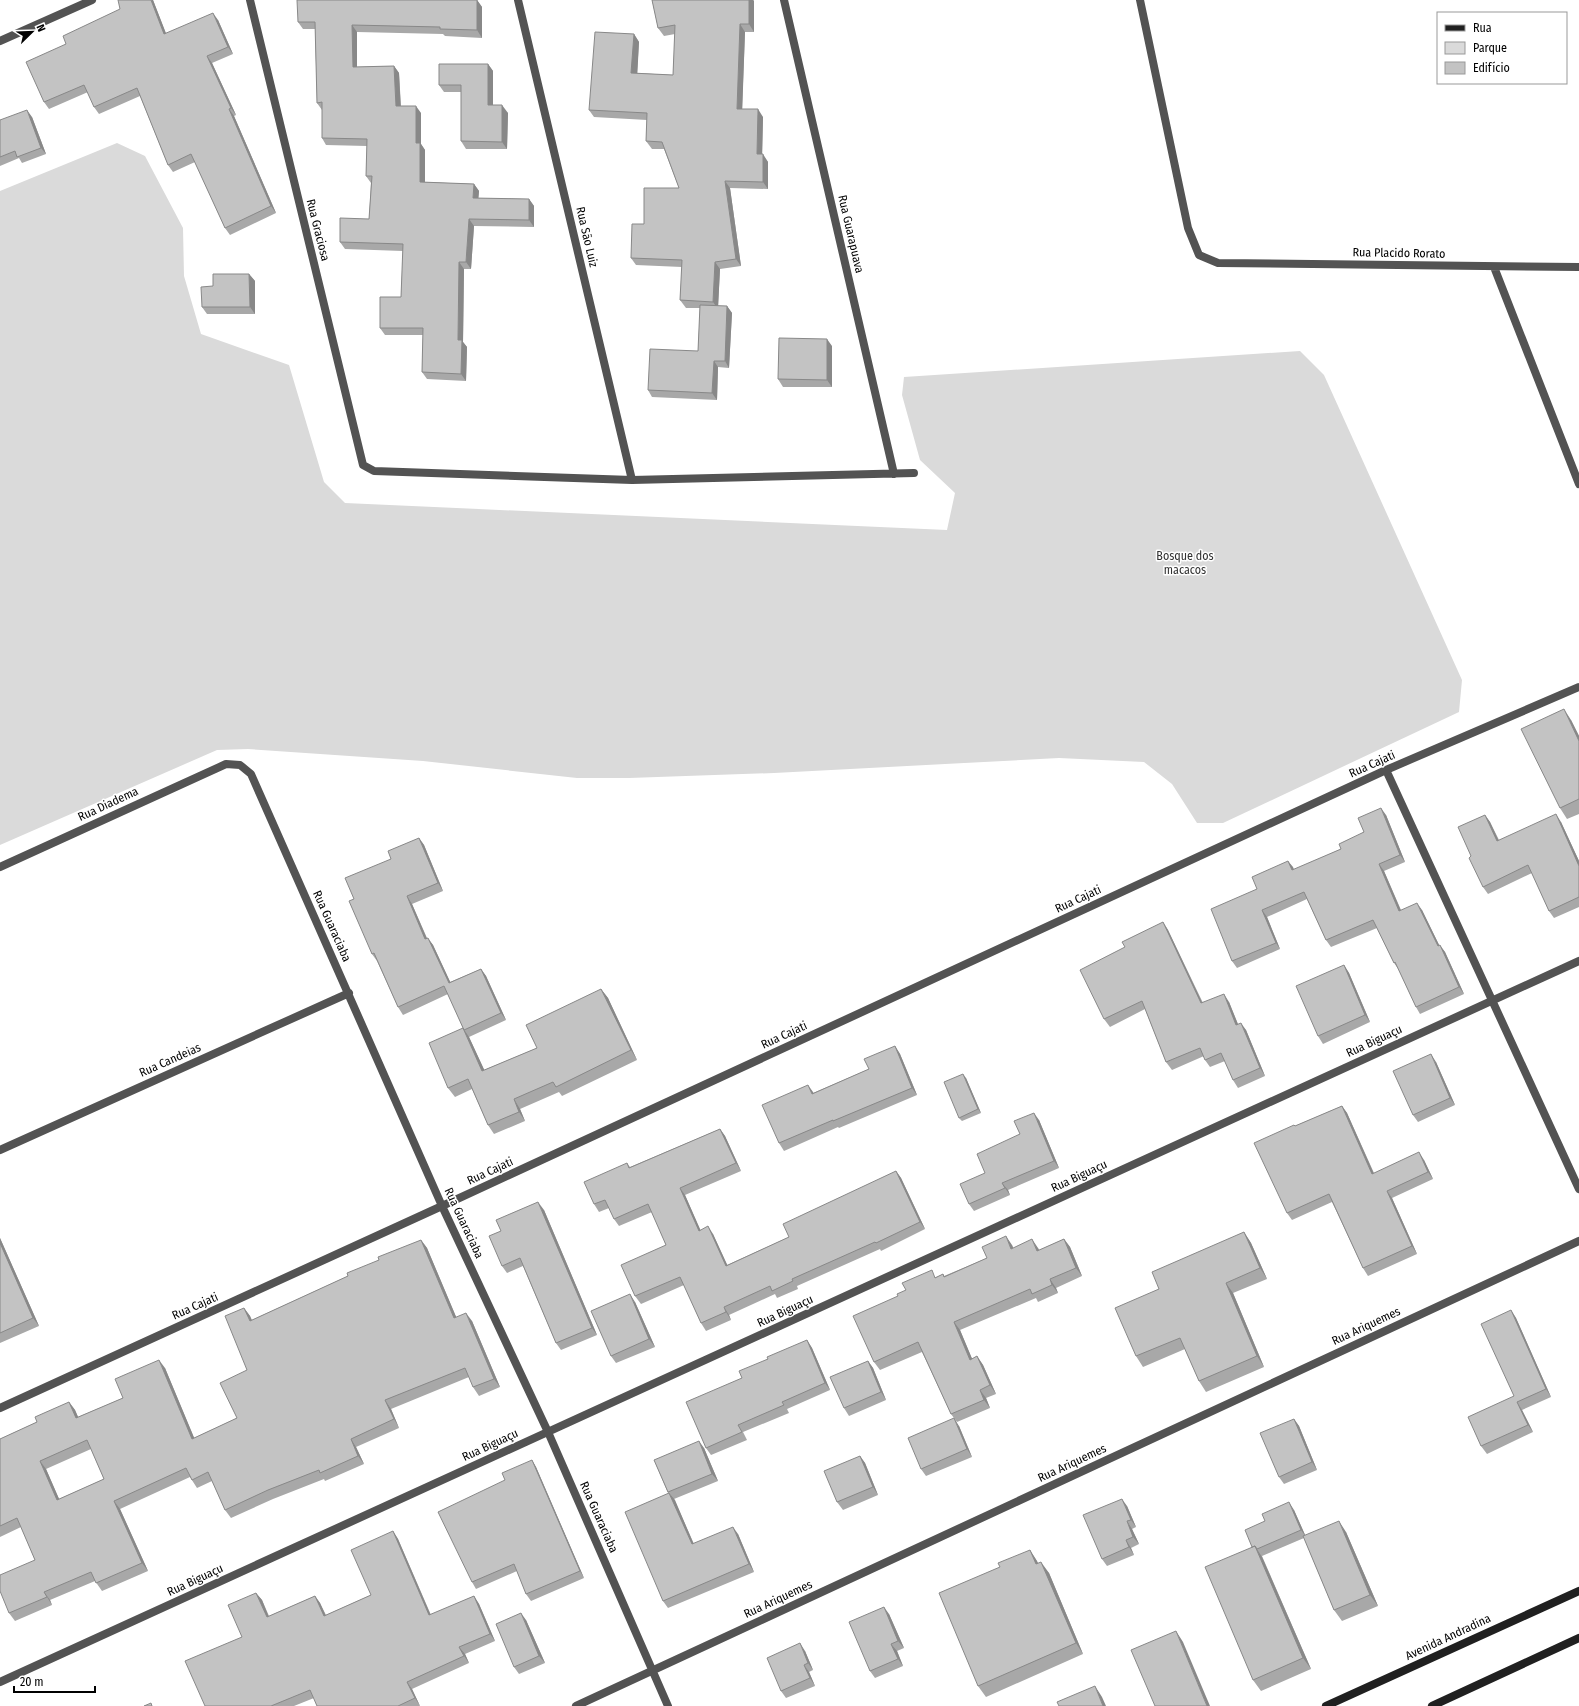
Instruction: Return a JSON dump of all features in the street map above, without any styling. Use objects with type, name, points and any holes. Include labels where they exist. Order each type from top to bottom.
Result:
[{"type":"main road","name":"Avenida Andradina","points":[[1326,1706],[1579,1591]]},
{"type":"main road","points":[[1432,1706],[1579,1638]]},
{"type":"street","points":[[0,41],[92,0]]},
{"type":"street","name":"Rua Graciosa","points":[[250,0],[363,465],[374,471],[632,480]]},
{"type":"street","name":"Rua São Luiz","points":[[518,0],[632,480]]},
{"type":"street","name":"Rua Guarapuava","points":[[784,0],[894,474]]},
{"type":"street","name":"Rua Placido Rorato","points":[[1140,0],[1188,228],[1199,255],[1218,263],[1579,267]]},
{"type":"street","points":[[1494,267],[1579,484]]},
{"type":"street","points":[[632,480],[914,473]]},
{"type":"street","name":"Rua Cajati","points":[[0,1408],[442,1206],[1386,770],[1579,688]]},
{"type":"street","name":"Rua Diadema","points":[[0,867],[226,764]]},
{"type":"street","name":"Rua Guaraciaba","points":[[226,764],[240,765],[251,774],[442,1206],[548,1432],[668,1706]]},
{"type":"street","points":[[1386,770],[1491,1001],[1579,1189]]},
{"type":"street","name":"Rua Biguaçu","points":[[0,1682],[1579,961]]},
{"type":"street","name":"Rua Candeias","points":[[0,1150],[349,993]]},
{"type":"street","name":"Rua Ariquemes","points":[[576,1706],[1579,1241]]},
{"type":"green space","name":"Bosque dos macacos","points":[[117,143],[145,156],[183,228],[184,276],[201,334],[289,365],[324,482],[345,503],[947,530],[955,493],[920,460],[902,395],[904,377],[1300,351],[1324,375],[1462,680],[1459,712],[1223,823],[1197,823],[1172,784],[1144,762],[1059,758],[774,773],[629,778],[577,778],[423,761],[248,749],[217,750],[0,845],[0,191]]},
{"type":"building","points":[[118,0],[151,0],[164,34],[213,13],[228,47],[207,56],[231,108],[229,109],[271,206],[225,228],[191,154],[168,165],[137,88],[94,107],[84,85],[44,102],[26,62],[66,44],[63,36],[120,9]]},
{"type":"building","points":[[297,0],[477,0],[477,30],[440,29],[440,27],[352,25],[353,67],[394,66],[396,106],[416,106],[416,143],[420,143],[420,182],[474,184],[473,198],[529,199],[529,220],[469,219],[466,262],[459,262],[458,340],[462,340],[461,374],[422,372],[423,328],[380,328],[380,297],[401,297],[403,244],[340,242],[340,218],[369,219],[372,176],[366,176],[367,139],[322,138],[322,102],[317,103],[315,22],[298,22]]},
{"type":"building","points":[[652,0],[749,0],[749,24],[740,24],[737,109],[758,109],[757,154],[763,154],[763,182],[725,181],[736,259],[715,262],[713,302],[680,300],[682,260],[631,258],[632,224],[644,224],[644,188],[679,188],[662,142],[646,141],[647,113],[589,110],[595,32],[634,34],[631,73],[673,75],[675,25],[658,28]]},
{"type":"building","points":[[439,64],[488,64],[488,105],[502,105],[502,142],[461,141],[461,85],[439,85]]},
{"type":"building","points":[[27,110],[41,148],[17,157],[15,151],[0,157],[0,120]]},
{"type":"building","points":[[213,274],[249,274],[250,307],[202,307],[201,287],[213,286]]},
{"type":"building","points":[[700,305],[727,306],[725,361],[714,361],[712,393],[648,390],[650,349],[698,351]]},
{"type":"building","points":[[779,338],[827,339],[827,380],[778,379]]},
{"type":"building","points":[[1564,709],[1579,741],[1579,799],[1560,808],[1521,729]]},
{"type":"building","points":[[1381,808],[1400,855],[1379,864],[1399,911],[1417,903],[1438,946],[1440,945],[1459,987],[1416,1007],[1373,920],[1326,940],[1304,892],[1262,910],[1276,943],[1232,961],[1211,909],[1257,889],[1252,877],[1288,861],[1292,870],[1341,849],[1339,844],[1364,832],[1358,818]]},
{"type":"building","points":[[1556,814],[1579,866],[1579,897],[1549,911],[1528,865],[1483,887],[1469,858],[1471,856],[1458,827],[1485,815],[1497,841]]},
{"type":"building","points":[[419,838],[438,883],[407,896],[425,939],[428,938],[449,983],[481,969],[501,1013],[464,1030],[444,986],[398,1007],[374,953],[372,954],[349,901],[354,899],[345,878],[391,859],[388,851]]},
{"type":"building","points":[[1163,922],[1201,1003],[1224,994],[1236,1025],[1241,1023],[1260,1068],[1233,1080],[1221,1053],[1205,1060],[1200,1048],[1166,1062],[1142,1001],[1104,1019],[1080,970],[1125,947],[1122,942]]},
{"type":"building","points":[[1344,965],[1365,1015],[1318,1036],[1296,986]]},
{"type":"building","points":[[601,989],[631,1050],[556,1087],[553,1082],[514,1099],[519,1112],[488,1125],[468,1079],[448,1088],[429,1043],[463,1028],[482,1071],[537,1048],[526,1025]]},
{"type":"building","points":[[895,1046],[912,1088],[779,1143],[762,1105],[808,1085],[812,1094],[869,1069],[864,1059]]},
{"type":"building","points":[[1431,1054],[1450,1098],[1413,1115],[1393,1071]]},
{"type":"building","points":[[963,1074],[978,1109],[959,1118],[944,1082]]},
{"type":"building","points":[[1342,1106],[1372,1174],[1419,1152],[1428,1172],[1387,1191],[1412,1246],[1363,1268],[1329,1194],[1287,1213],[1254,1143]]},
{"type":"building","points":[[1034,1113],[1054,1161],[1002,1183],[1005,1188],[969,1204],[960,1184],[985,1173],[977,1154],[1020,1134],[1014,1121]]},
{"type":"building","points":[[720,1129],[736,1163],[680,1188],[699,1231],[708,1226],[726,1266],[789,1237],[783,1224],[896,1171],[920,1222],[876,1243],[875,1242],[792,1279],[793,1281],[772,1291],[770,1286],[724,1307],[726,1312],[701,1323],[680,1277],[635,1296],[621,1265],[666,1245],[648,1204],[614,1219],[605,1200],[594,1204],[584,1182],[627,1163],[629,1168]]},
{"type":"building","points":[[538,1202],[592,1328],[556,1343],[520,1258],[502,1266],[489,1236],[501,1231],[496,1220]]},
{"type":"building","points":[[1244,1232],[1260,1268],[1226,1283],[1257,1356],[1199,1381],[1180,1338],[1136,1356],[1115,1308],[1159,1289],[1152,1272]]},
{"type":"building","points":[[1006,1236],[1011,1249],[1032,1239],[1037,1251],[1064,1239],[1076,1268],[1050,1279],[1052,1285],[1032,1294],[1030,1289],[954,1322],[970,1360],[977,1356],[990,1385],[980,1390],[984,1400],[951,1414],[918,1342],[874,1362],[853,1316],[898,1296],[897,1294],[906,1290],[902,1283],[932,1270],[935,1278],[943,1274],[944,1277],[987,1258],[982,1247]]},
{"type":"building","points":[[421,1240],[454,1318],[466,1313],[494,1379],[473,1387],[465,1368],[385,1400],[394,1419],[351,1439],[358,1456],[320,1473],[319,1470],[268,1490],[225,1510],[208,1472],[192,1480],[186,1468],[114,1501],[142,1563],[96,1583],[91,1572],[44,1592],[47,1597],[9,1613],[0,1591],[0,1575],[35,1560],[17,1518],[0,1526],[0,1439],[37,1422],[35,1417],[69,1402],[76,1418],[123,1398],[115,1379],[159,1360],[192,1439],[237,1418],[220,1383],[247,1370],[225,1316],[244,1308],[250,1321],[348,1276],[347,1273],[379,1260],[378,1257]],"holes":[[[87,1440],[104,1479],[57,1500],[40,1461]]]},
{"type":"building","points":[[0,1243],[33,1318],[0,1333]]},
{"type":"building","points":[[630,1294],[649,1339],[611,1356],[591,1311]]},
{"type":"building","points":[[1511,1310],[1546,1389],[1517,1402],[1528,1425],[1481,1446],[1468,1417],[1514,1396],[1481,1324]]},
{"type":"building","points":[[807,1340],[825,1383],[782,1402],[784,1405],[738,1425],[742,1432],[706,1448],[686,1402],[742,1378],[739,1371]]},
{"type":"building","points":[[868,1361],[881,1392],[844,1408],[830,1377]]},
{"type":"building","points":[[954,1418],[967,1449],[921,1469],[908,1438]]},
{"type":"building","points":[[1294,1419],[1312,1462],[1279,1477],[1260,1433]]},
{"type":"building","points":[[699,1441],[712,1474],[668,1492],[654,1460]]},
{"type":"building","points":[[860,1456],[873,1487],[837,1502],[824,1471]]},
{"type":"building","points":[[532,1460],[580,1571],[526,1594],[514,1564],[472,1582],[438,1512],[505,1480],[502,1473]]},
{"type":"building","points":[[669,1493],[692,1544],[733,1527],[749,1564],[663,1601],[625,1512]]},
{"type":"building","points":[[1122,1499],[1131,1520],[1127,1521],[1133,1537],[1126,1540],[1129,1547],[1102,1559],[1083,1515]]},
{"type":"building","points":[[1289,1502],[1301,1530],[1257,1549],[1255,1546],[1252,1547],[1245,1530],[1265,1521],[1262,1514]]},
{"type":"building","points":[[1339,1521],[1370,1595],[1334,1610],[1303,1536]]},
{"type":"building","points":[[393,1531],[429,1615],[474,1596],[490,1634],[459,1647],[464,1656],[407,1682],[415,1698],[398,1706],[317,1706],[310,1690],[271,1706],[205,1706],[185,1661],[242,1637],[228,1605],[256,1593],[267,1617],[315,1596],[324,1616],[371,1595],[351,1550]]},
{"type":"building","points":[[1255,1546],[1303,1658],[1253,1680],[1205,1567]]},
{"type":"building","points":[[1030,1550],[1036,1564],[1041,1562],[1076,1643],[978,1686],[939,1593],[1000,1567],[998,1563]]},
{"type":"building","points":[[884,1607],[898,1641],[891,1644],[898,1659],[870,1671],[849,1622]]},
{"type":"building","points":[[521,1613],[539,1656],[514,1667],[496,1624]]},
{"type":"building","points":[[1176,1631],[1207,1706],[1155,1706],[1131,1650]]},
{"type":"building","points":[[800,1643],[808,1663],[804,1665],[810,1678],[781,1691],[767,1658]]},
{"type":"building","points":[[1095,1686],[1103,1706],[1059,1706],[1057,1702]]},
{"type":"building","points":[[151,1703],[152,1706],[144,1706]]}]
